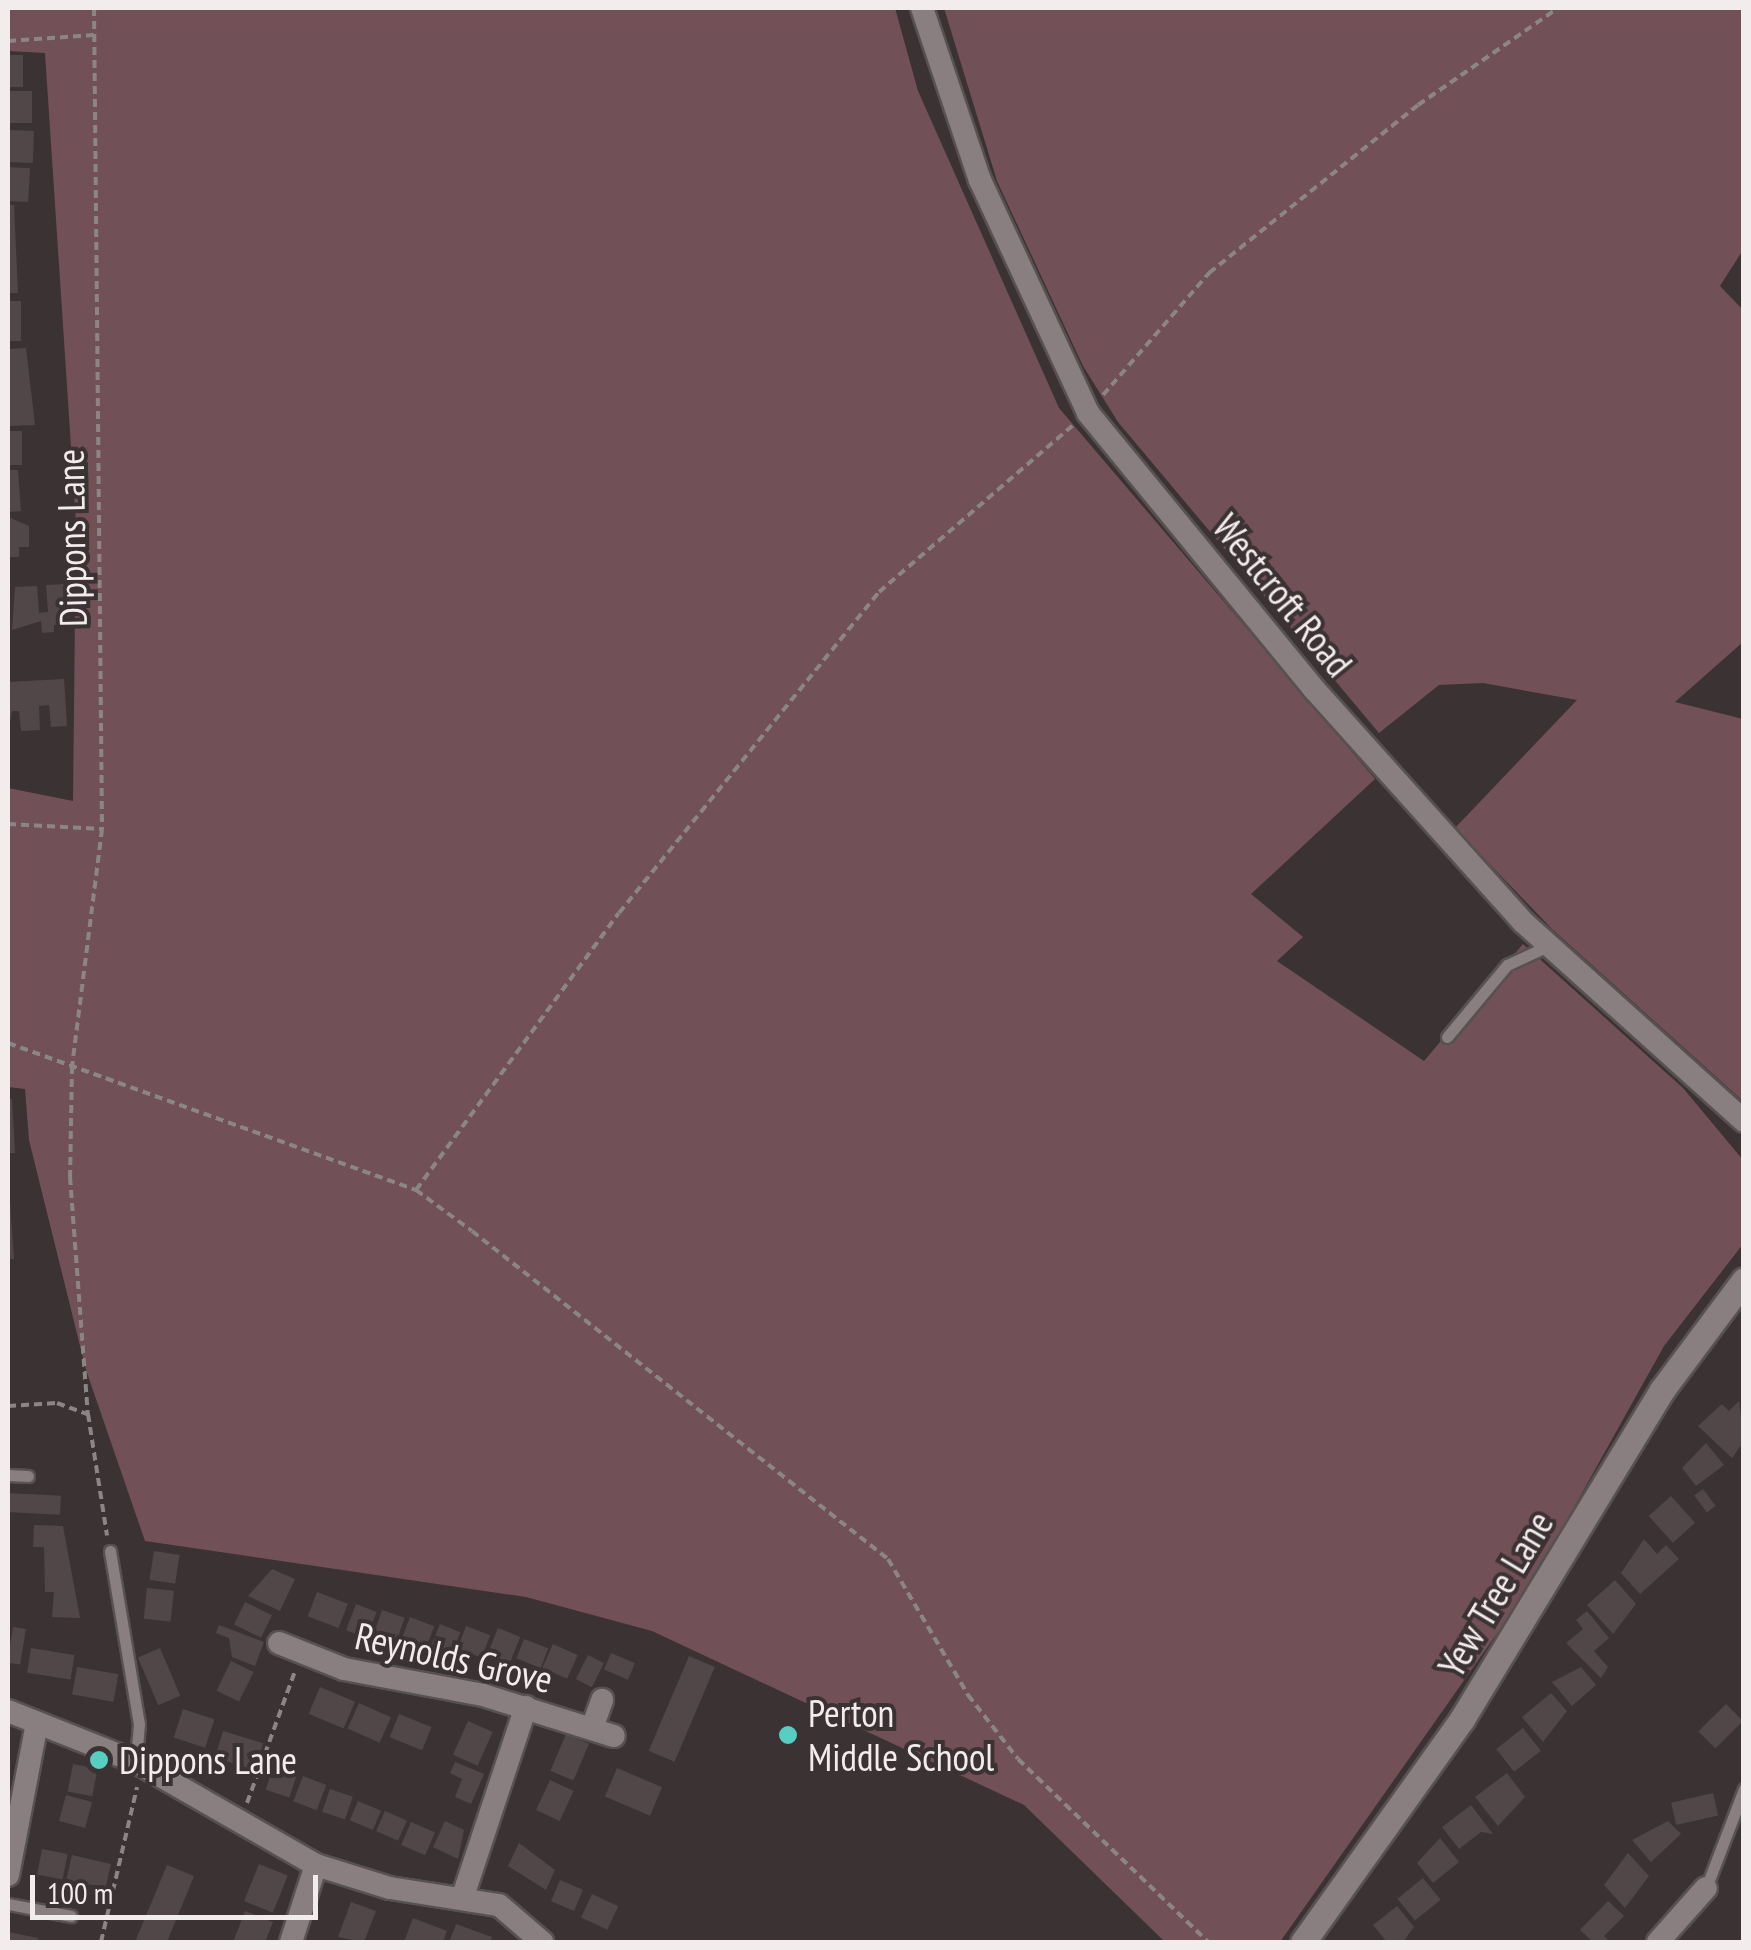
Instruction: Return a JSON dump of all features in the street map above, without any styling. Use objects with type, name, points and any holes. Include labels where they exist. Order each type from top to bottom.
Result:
[{"type":"street","name":"Westcroft Road","points":[[922,8],[980,180],[1088,412],[1314,689],[1552,944],[1744,1121]]},
{"type":"street","name":"Yew Tree Lane","points":[[1303,1942],[1462,1719],[1662,1390],[1744,1280]]},
{"type":"street","name":"Reynolds Grove","points":[[291,1655],[526,1707],[603,1732],[602,1700]]},
{"type":"street","points":[[464,1894],[526,1707]]},
{"type":"street","points":[[8,1711],[136,1762],[316,1865],[390,1888],[464,1894],[499,1905],[542,1942]]},
{"type":"street","points":[[8,1875],[37,1723]]},
{"type":"street","points":[[291,1942],[316,1865]]},
{"type":"street","points":[[1658,1942],[1706,1888]]},
{"type":"lane","points":[[1447,1036],[1507,966],[1552,944]]},
{"type":"lane","points":[[8,1475],[28,1476]]},
{"type":"lane","points":[[110,1551],[140,1724],[136,1762]]},
{"type":"lane","points":[[1706,1888],[1744,1789]]},
{"type":"lane","points":[[8,1904],[72,1916]]},
{"type":"path","name":"Dippons Lane","points":[[94,8],[102,829],[72,1066],[70,1176],[88,1414],[110,1551]]},
{"type":"path","points":[[416,1190],[619,912],[878,592],[1088,412],[1209,273],[1418,105],[1558,8]]},
{"type":"path","points":[[8,41],[94,35]]},
{"type":"path","points":[[8,824],[102,829]]},
{"type":"path","points":[[8,1043],[416,1190],[888,1558],[968,1694],[1018,1759],[1208,1942]]},
{"type":"path","points":[[8,1406],[57,1403],[88,1414]]},
{"type":"path","points":[[241,1820],[291,1655]]},
{"type":"path","points":[[101,1942],[137,1794],[136,1762]]},
{"type":"shaded area","points":[[8,8],[895,8],[918,91],[1059,408],[1375,779],[1251,894],[1303,937],[1277,961],[1424,1061],[1523,944],[1683,1088],[1743,1160],[1743,1244],[1664,1346],[1529,1588],[1280,1942],[1165,1942],[1024,1805],[652,1631],[526,1597],[145,1541],[86,1370],[29,1140],[25,1089],[8,1087],[8,788],[73,801],[76,522],[45,53],[8,51]]},
{"type":"shaded area","points":[[944,8],[1743,8],[1743,250],[1720,286],[1743,310],[1743,642],[1675,702],[1743,719],[1743,1101],[1552,929],[1455,828],[1577,700],[1483,683],[1439,685],[1379,733],[1118,422],[1083,366],[997,181]]},
{"type":"building","points":[[8,55],[23,55],[23,87],[8,87]]},
{"type":"building","points":[[8,91],[32,91],[32,123],[8,123]]},
{"type":"building","points":[[8,130],[34,131],[33,163],[8,162]]},
{"type":"building","points":[[8,167],[30,168],[28,202],[8,201]]},
{"type":"building","points":[[8,205],[14,205],[18,293],[8,293]]},
{"type":"building","points":[[8,301],[21,301],[21,341],[8,341]]},
{"type":"building","points":[[26,348],[35,425],[8,426],[8,349]]},
{"type":"building","points":[[8,431],[22,431],[22,465],[8,465]]},
{"type":"building","points":[[8,470],[18,470],[21,511],[8,512]]},
{"type":"building","points":[[8,517],[29,526],[29,547],[19,547],[19,557],[8,557]]},
{"type":"building","points":[[66,584],[69,624],[54,625],[54,632],[42,633],[41,621],[12,630],[15,587],[37,586],[39,613],[48,612],[46,585]]},
{"type":"building","points":[[64,679],[67,726],[51,727],[49,705],[39,706],[40,730],[21,731],[19,711],[12,711],[8,732],[8,682]]},
{"type":"building","points":[[8,1099],[12,1099],[15,1153],[8,1153]]},
{"type":"building","points":[[10,1201],[14,1259],[8,1259]]},
{"type":"building","points":[[1739,1401],[1744,1441],[1732,1458],[1698,1426],[1722,1404],[1729,1411]]},
{"type":"building","points":[[1706,1443],[1724,1465],[1696,1486],[1682,1468]]},
{"type":"building","points":[[1703,1489],[1716,1506],[1707,1512],[1694,1496]]},
{"type":"building","points":[[8,1493],[61,1496],[60,1515],[8,1512]]},
{"type":"building","points":[[1671,1496],[1695,1523],[1673,1543],[1649,1516]]},
{"type":"building","points":[[34,1525],[63,1526],[80,1618],[52,1617],[54,1592],[45,1592],[44,1547],[33,1547]]},
{"type":"building","points":[[1644,1539],[1657,1554],[1666,1545],[1679,1559],[1640,1594],[1621,1573]]},
{"type":"building","points":[[154,1551],[180,1555],[175,1584],[149,1580]]},
{"type":"building","points":[[272,1569],[295,1579],[280,1611],[248,1596]]},
{"type":"building","points":[[1615,1580],[1636,1604],[1613,1634],[1587,1605]]},
{"type":"building","points":[[147,1588],[174,1591],[171,1622],[144,1619]]},
{"type":"building","points":[[317,1592],[348,1604],[338,1628],[308,1616]]},
{"type":"building","points":[[245,1602],[272,1615],[261,1638],[234,1624]]},
{"type":"building","points":[[356,1604],[377,1612],[367,1638],[346,1630]]},
{"type":"building","points":[[382,1610],[405,1618],[397,1641],[374,1634]]},
{"type":"building","points":[[1587,1611],[1609,1638],[1594,1651],[1608,1667],[1601,1678],[1566,1643],[1583,1629],[1576,1620]]},
{"type":"building","points":[[410,1617],[434,1626],[425,1652],[400,1642]]},
{"type":"building","points":[[440,1624],[460,1632],[451,1655],[431,1647]]},
{"type":"building","points":[[219,1625],[264,1642],[255,1666],[232,1657],[229,1638],[216,1633]]},
{"type":"building","points":[[466,1626],[490,1635],[482,1658],[457,1648]]},
{"type":"building","points":[[13,1627],[26,1629],[20,1665],[8,1663]]},
{"type":"building","points":[[498,1628],[520,1637],[510,1663],[488,1654]]},
{"type":"building","points":[[524,1639],[548,1648],[541,1668],[516,1659]]},
{"type":"building","points":[[553,1644],[578,1655],[567,1679],[542,1668]]},
{"type":"building","points":[[31,1648],[74,1655],[71,1680],[27,1673]]},
{"type":"building","points":[[160,1648],[180,1696],[158,1705],[138,1657]]},
{"type":"building","points":[[611,1653],[635,1663],[628,1680],[604,1670]]},
{"type":"building","points":[[588,1655],[604,1663],[592,1687],[576,1679]]},
{"type":"building","points":[[689,1656],[715,1667],[675,1762],[649,1751]]},
{"type":"building","points":[[231,1661],[253,1672],[239,1702],[217,1691]]},
{"type":"building","points":[[77,1667],[118,1674],[113,1702],[72,1695]]},
{"type":"building","points":[[1581,1667],[1596,1685],[1572,1706],[1552,1682]]},
{"type":"building","points":[[320,1687],[355,1702],[344,1729],[309,1714]]},
{"type":"building","points":[[1551,1693],[1567,1711],[1543,1742],[1522,1717]]},
{"type":"building","points":[[359,1703],[391,1717],[380,1743],[348,1729]]},
{"type":"building","points":[[1726,1704],[1743,1721],[1715,1749],[1698,1732]]},
{"type":"building","points":[[183,1709],[214,1719],[205,1748],[174,1738]]},
{"type":"building","points":[[399,1714],[431,1727],[422,1750],[390,1737]]},
{"type":"building","points":[[468,1721],[493,1732],[478,1766],[453,1755]]},
{"type":"building","points":[[1523,1728],[1541,1751],[1514,1772],[1496,1749]]},
{"type":"building","points":[[223,1731],[263,1743],[255,1770],[215,1758]]},
{"type":"building","points":[[566,1734],[589,1744],[573,1781],[550,1771]]},
{"type":"building","points":[[455,1762],[484,1774],[471,1804],[455,1797],[462,1779],[450,1773]]},
{"type":"building","points":[[73,1764],[98,1769],[92,1796],[68,1791]]},
{"type":"building","points":[[274,1764],[298,1772],[289,1797],[266,1790]]},
{"type":"building","points":[[617,1768],[662,1787],[650,1816],[605,1797]]},
{"type":"building","points":[[1507,1773],[1525,1797],[1498,1826],[1475,1797]]},
{"type":"building","points":[[303,1776],[326,1785],[317,1810],[293,1801]]},
{"type":"building","points":[[550,1780],[574,1791],[560,1821],[536,1810]]},
{"type":"building","points":[[330,1789],[353,1797],[345,1820],[322,1812]]},
{"type":"building","points":[[1713,1793],[1718,1815],[1676,1825],[1671,1803]]},
{"type":"building","points":[[66,1795],[92,1802],[85,1828],[59,1821]]},
{"type":"building","points":[[358,1801],[381,1811],[373,1830],[350,1820]]},
{"type":"building","points":[[1471,1805],[1493,1834],[1481,1832],[1459,1849],[1442,1827]]},
{"type":"building","points":[[385,1811],[407,1821],[398,1841],[376,1831]]},
{"type":"building","points":[[445,1821],[464,1830],[458,1859],[433,1847]]},
{"type":"building","points":[[1668,1821],[1681,1834],[1651,1862],[1632,1840]]},
{"type":"building","points":[[411,1822],[435,1832],[425,1855],[401,1845]]},
{"type":"building","points":[[1440,1838],[1459,1862],[1433,1883],[1417,1863]]},
{"type":"building","points":[[519,1843],[555,1870],[546,1890],[508,1866]]},
{"type":"building","points":[[42,1849],[68,1854],[63,1879],[37,1875]]},
{"type":"building","points":[[1628,1853],[1649,1876],[1625,1908],[1604,1885]]},
{"type":"building","points":[[72,1855],[111,1864],[105,1888],[66,1879]]},
{"type":"building","points":[[259,1864],[288,1876],[273,1913],[244,1901]]},
{"type":"building","points":[[167,1865],[194,1876],[167,1942],[135,1942]]},
{"type":"building","points":[[1423,1878],[1441,1900],[1415,1921],[1397,1899]]},
{"type":"building","points":[[560,1880],[583,1890],[574,1911],[551,1901]]},
{"type":"building","points":[[592,1894],[618,1906],[607,1930],[581,1918]]},
{"type":"building","points":[[1608,1901],[1624,1916],[1604,1936],[1610,1942],[1593,1942],[1580,1930]]},
{"type":"building","points":[[351,1902],[376,1911],[364,1942],[338,1937]]},
{"type":"building","points":[[1397,1906],[1414,1927],[1403,1942],[1387,1942],[1373,1925]]},
{"type":"building","points":[[245,1911],[273,1922],[265,1942],[233,1942]]},
{"type":"building","points":[[413,1918],[447,1931],[443,1942],[404,1942]]},
{"type":"building","points":[[456,1924],[492,1937],[490,1942],[449,1942]]},
{"type":"building","points":[[8,1932],[38,1938],[38,1942],[8,1942]]},
{"type":"place","name":"Perton Middle School","points":[[788,1735]]},
{"type":"place","name":"Dippons Lane","points":[[99,1760]]}]
